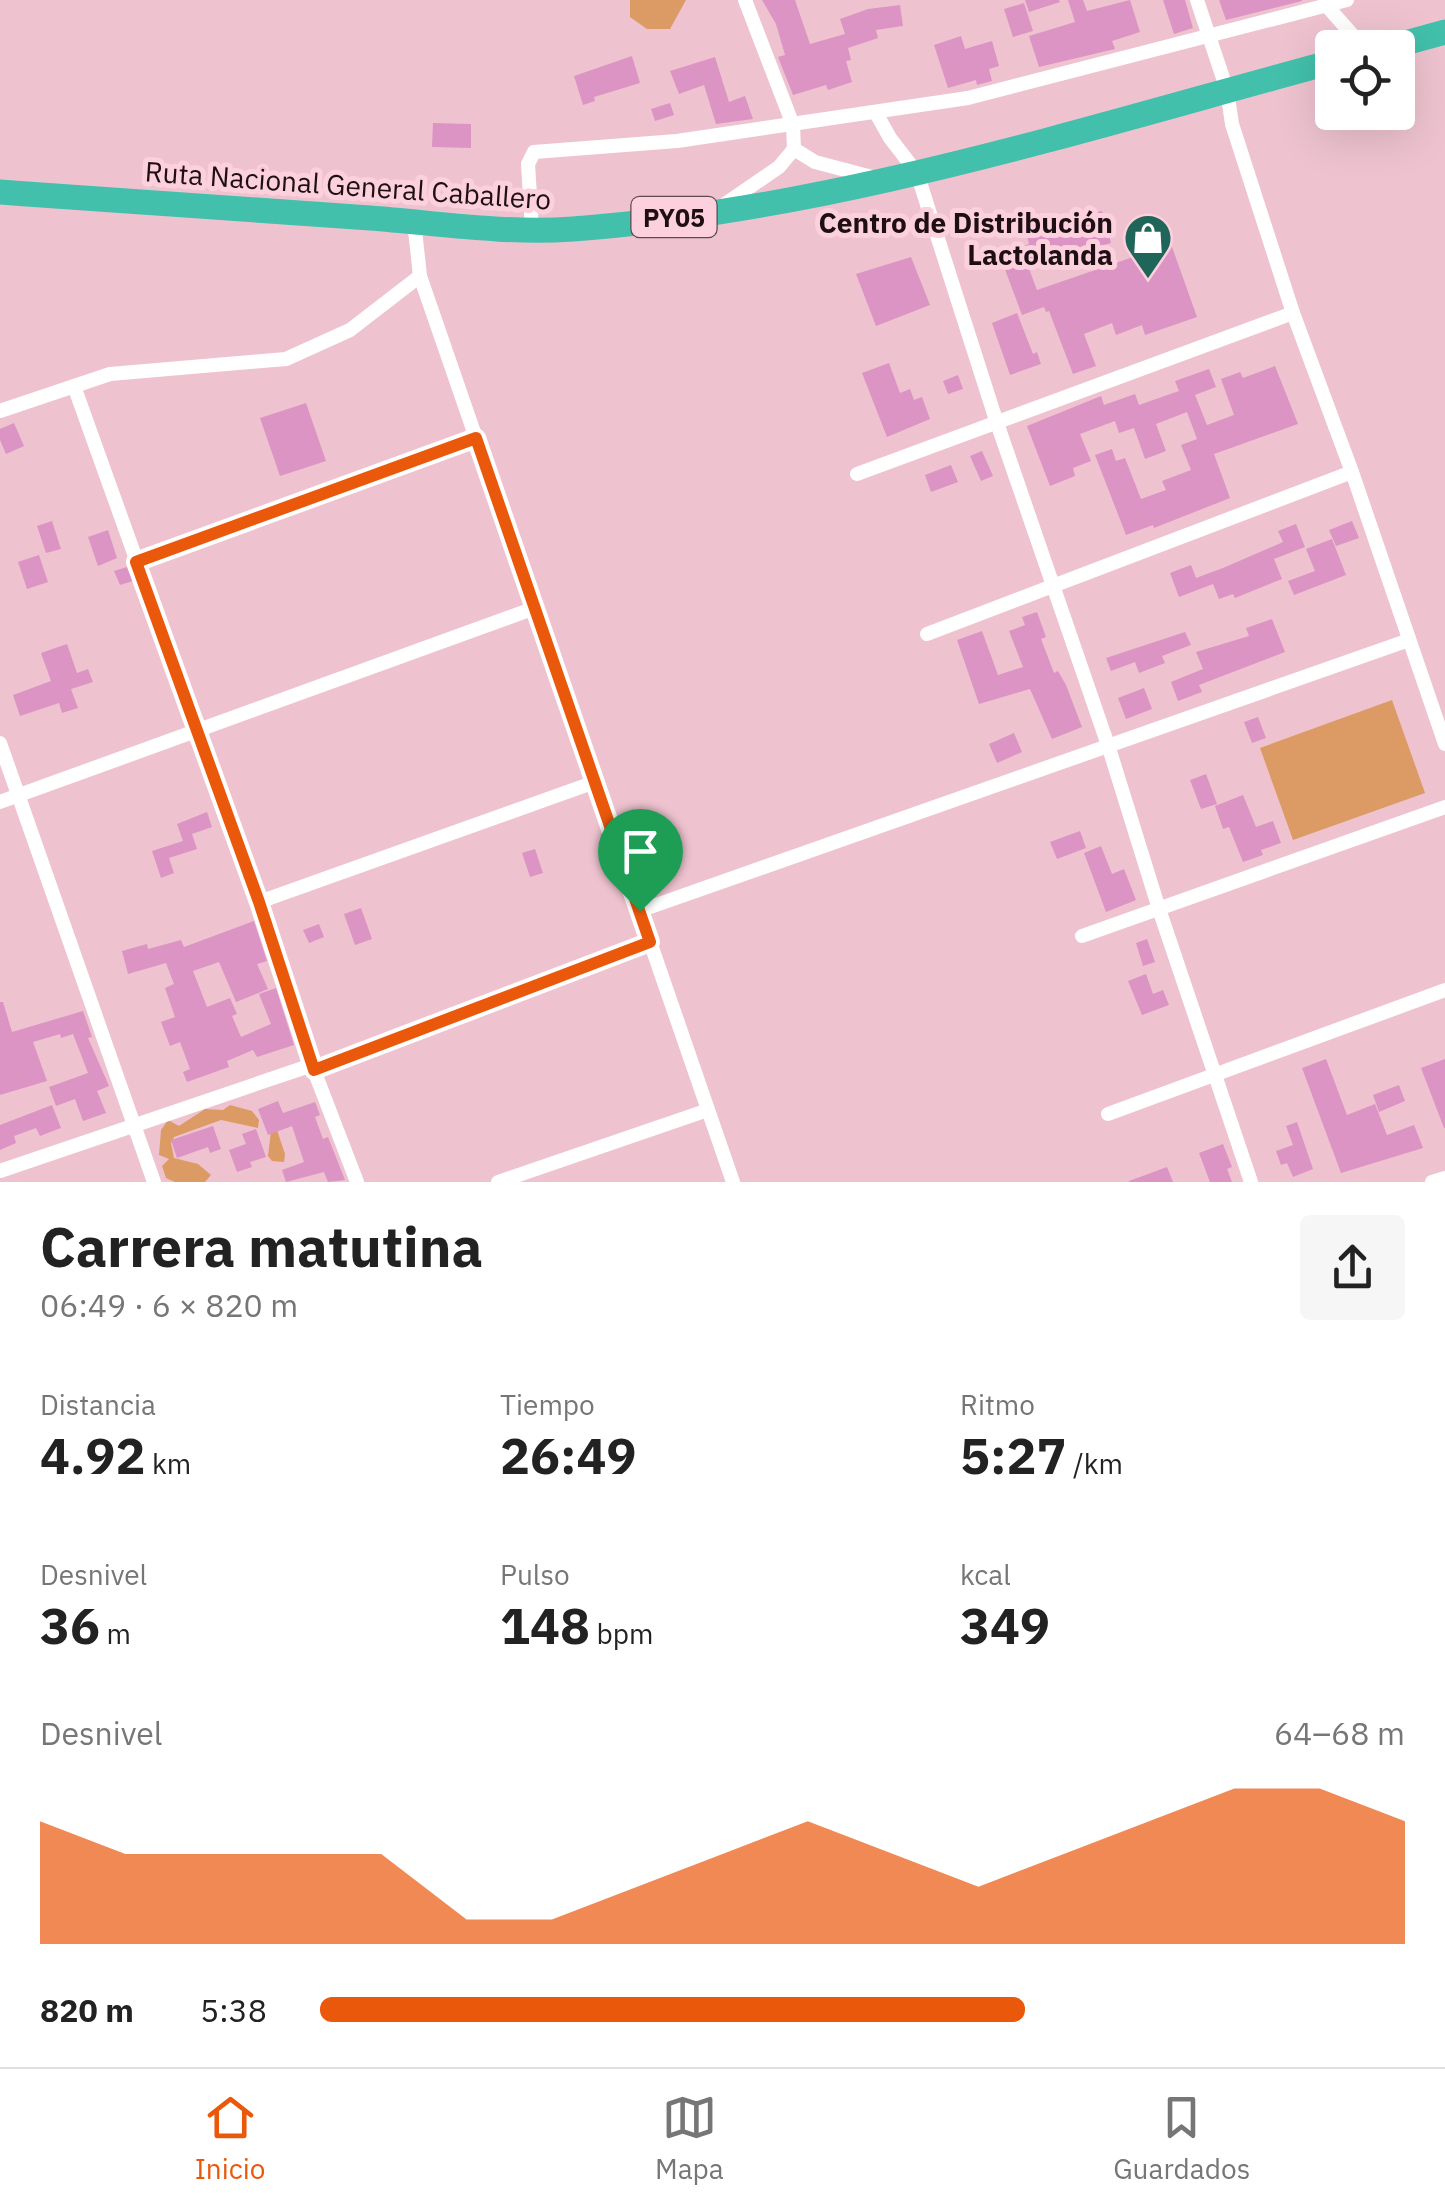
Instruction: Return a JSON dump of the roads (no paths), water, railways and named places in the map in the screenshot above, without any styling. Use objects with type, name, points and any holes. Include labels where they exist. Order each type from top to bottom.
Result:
[{"type":"highway","points":[[1415,40],[1445,32]]},
{"type":"highway","name":"Ruta Nacional General Caballero","points":[[0,192],[414,221],[485,230],[572,229],[712,212],[917,173],[1315,66]]},
{"type":"street","points":[[712,212],[759,183],[794,149],[793,125],[745,0]]},
{"type":"street","points":[[1197,0],[1293,313],[1445,744]]},
{"type":"street","points":[[532,230],[528,164],[534,152],[677,141],[968,98],[1346,0]]},
{"type":"street","points":[[1326,5],[1348,30]]},
{"type":"street","points":[[876,113],[917,173],[1252,1182]]},
{"type":"street","points":[[794,149],[815,162],[883,180]]},
{"type":"street","points":[[414,221],[420,276],[733,1182]]},
{"type":"street","points":[[0,411],[110,374],[286,359],[350,330],[420,276]]},
{"type":"street","points":[[857,474],[1293,313]]},
{"type":"street","points":[[74,386],[357,1182]]},
{"type":"street","points":[[136,562],[476,438]]},
{"type":"street","points":[[927,634],[1352,472]]},
{"type":"street","points":[[0,802],[535,608]]},
{"type":"street","points":[[640,911],[1409,640]]},
{"type":"street","points":[[0,743],[154,1182]]},
{"type":"street","points":[[259,902],[595,782]]},
{"type":"street","points":[[1082,936],[1445,807]]},
{"type":"street","points":[[0,1171],[313,1067],[650,942]]},
{"type":"street","points":[[1108,1114],[1445,990]]},
{"type":"street","points":[[498,1182],[708,1110]]},
{"type":"street","points":[[1432,1182],[1445,1178]]},
{"type":"place","name":"Centro de Distribución Lactolanda","points":[[1148,280]]}]
